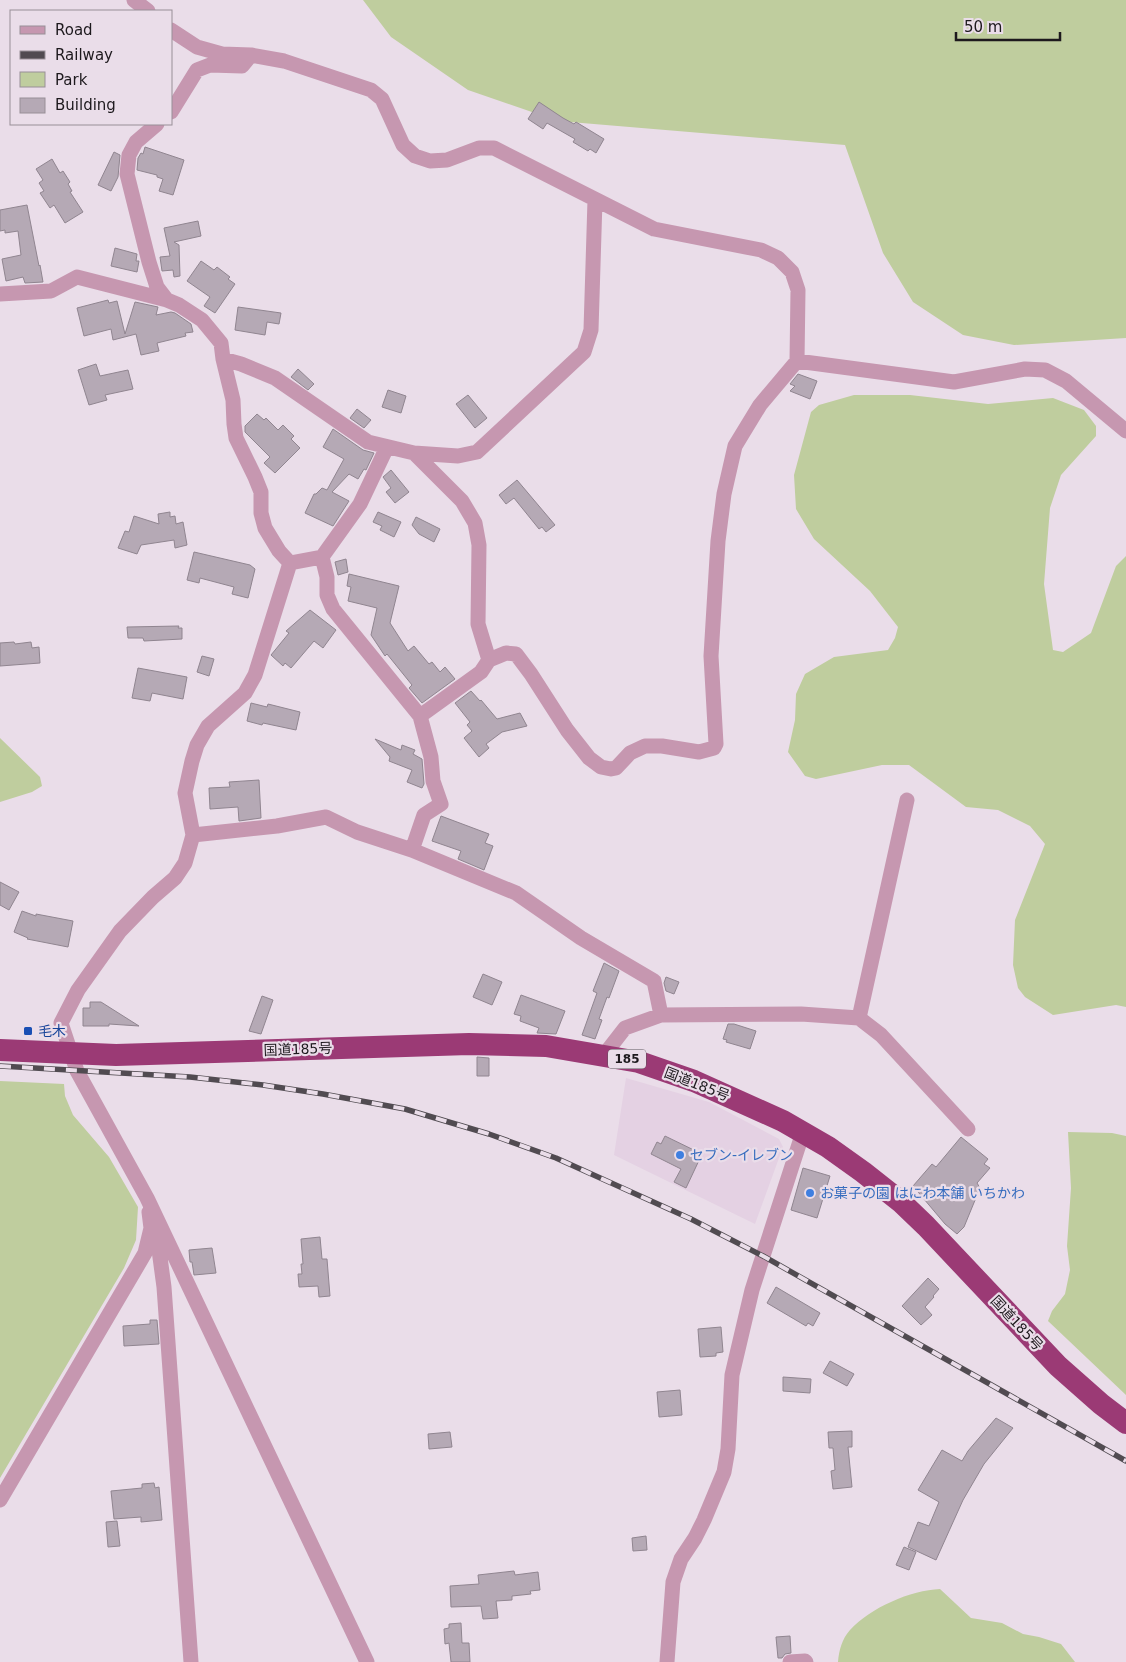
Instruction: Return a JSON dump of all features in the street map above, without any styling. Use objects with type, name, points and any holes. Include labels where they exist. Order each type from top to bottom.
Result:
[{"type":"highway","name":"国道185号","points":[[0,1050],[116,1055],[469,1044],[546,1046],[639,1062],[694,1081],[740,1100],[803,1132],[863,1172],[901,1202],[926,1226],[1058,1366],[1100,1404],[1126,1423]]},
{"type":"street","points":[[134,0],[147,10]]},
{"type":"street","points":[[172,31],[197,47],[222,54],[284,61],[371,90],[382,99],[403,145],[415,156],[430,161],[446,160],[479,148],[494,148],[654,229],[762,250],[778,258],[792,272],[798,290],[797,361],[760,405],[736,446],[724,494],[718,541],[711,656],[716,744],[714,748],[699,752],[662,746],[645,746],[630,752],[616,768],[601,767],[589,758],[567,730],[532,674],[516,654],[506,653],[489,660],[481,672],[420,716]]},
{"type":"street","points":[[172,110],[198,70],[210,64],[242,66],[251,56]]},
{"type":"street","points":[[157,125],[136,142],[129,155],[127,174],[149,262],[157,287],[167,300]]},
{"type":"street","points":[[223,359],[275,378],[368,442],[414,453],[458,456],[476,452],[584,352],[591,330],[595,200]]},
{"type":"street","points":[[0,294],[51,291],[78,277],[167,300],[180,305],[202,320],[221,343],[232,400],[236,438],[261,492],[261,513],[265,528],[279,551],[290,563]]},
{"type":"street","points":[[797,361],[954,382],[1025,369],[1045,370],[1066,381],[1126,431]]},
{"type":"street","points":[[290,563],[322,557],[360,504],[386,447]]},
{"type":"street","points":[[414,453],[462,501],[475,523],[479,546],[478,624],[489,660]]},
{"type":"street","points":[[322,557],[327,577],[327,595],[333,609],[420,716],[431,757],[433,781],[441,804],[424,815],[412,850]]},
{"type":"street","points":[[290,563],[255,675],[245,693],[208,726],[197,746],[186,793],[193,835],[185,863],[175,878],[153,897],[120,931],[78,990],[61,1022],[77,1071],[147,1198],[367,1662]]},
{"type":"street","points":[[859,1018],[907,800]]},
{"type":"street","points":[[193,835],[277,826],[326,817],[357,832],[412,850],[516,893],[581,938],[654,981],[661,1016]]},
{"type":"street","points":[[604,1055],[625,1028],[661,1016],[801,1014],[859,1018],[881,1035],[968,1129]]},
{"type":"street","points":[[666,1662],[673,1582],[681,1559],[695,1538],[724,1472],[728,1449],[732,1375],[752,1290],[803,1132]]},
{"type":"street","points":[[0,1500],[145,1252],[151,1228],[147,1198]]},
{"type":"street","points":[[162,1233],[159,1250],[164,1286],[191,1662]]},
{"type":"street","points":[[790,1662],[806,1662]]},
{"type":"shaded area","points":[[626,1078],[709,1102],[779,1139],[783,1147],[755,1224],[614,1155]]},
{"type":"green space","points":[[363,0],[1126,0],[1126,338],[1014,345],[963,335],[913,302],[883,253],[845,145],[558,121],[468,90],[391,37]]},
{"type":"green space","points":[[854,395],[910,395],[988,404],[1053,398],[1084,410],[1096,426],[1096,436],[1061,475],[1050,508],[1044,584],[1053,650],[1063,652],[1091,633],[1116,566],[1126,556],[1126,1007],[1116,1005],[1053,1015],[1025,997],[1018,988],[1013,965],[1015,920],[1045,844],[1030,826],[998,810],[966,807],[909,765],[882,765],[816,779],[805,776],[788,752],[795,720],[796,694],[805,674],[834,657],[888,650],[895,638],[898,627],[870,591],[814,539],[796,509],[794,475],[811,412],[819,405]]},
{"type":"green space","points":[[0,738],[40,777],[42,786],[32,792],[0,802]]},
{"type":"green space","points":[[0,1081],[64,1084],[65,1096],[73,1115],[109,1157],[138,1207],[136,1240],[124,1268],[0,1478]]},
{"type":"green space","points":[[1068,1132],[1112,1133],[1126,1136],[1126,1395],[1048,1321],[1052,1311],[1065,1294],[1070,1270],[1067,1246],[1071,1188]]},
{"type":"green space","points":[[940,1589],[971,1618],[1002,1623],[1023,1634],[1061,1644],[1075,1662],[838,1662],[840,1649],[845,1637],[868,1614],[904,1597]]},
{"type":"building","points":[[539,102],[563,118],[574,124],[576,122],[604,139],[596,153],[590,149],[588,151],[573,142],[575,139],[547,123],[543,129],[528,119]]},
{"type":"building","points":[[145,147],[184,160],[173,195],[159,191],[163,179],[157,177],[157,175],[137,170],[138,158],[141,153],[143,154]]},
{"type":"building","points":[[114,152],[120,155],[118,177],[111,191],[98,185]]},
{"type":"building","points":[[52,159],[60,173],[63,171],[70,182],[68,184],[72,191],[70,192],[83,212],[65,223],[54,205],[50,208],[40,193],[44,191],[39,183],[43,180],[36,169]]},
{"type":"building","points":[[27,205],[43,282],[25,283],[23,277],[6,281],[2,259],[21,255],[18,231],[5,233],[5,230],[0,231],[0,210]]},
{"type":"building","points":[[198,221],[201,236],[174,242],[179,245],[180,276],[174,277],[173,270],[162,271],[160,257],[170,256],[164,228]]},
{"type":"building","points":[[115,248],[137,254],[136,261],[139,261],[137,272],[111,266]]},
{"type":"building","points":[[201,261],[214,270],[217,267],[230,277],[228,279],[235,284],[215,313],[204,306],[210,297],[187,281]]},
{"type":"building","points":[[108,300],[109,303],[117,301],[125,334],[135,302],[158,307],[156,315],[175,313],[191,324],[193,332],[185,333],[186,336],[157,343],[159,351],[141,355],[136,334],[113,340],[111,329],[84,336],[77,308]]},
{"type":"building","points":[[238,307],[281,313],[279,324],[267,322],[265,335],[235,330]]},
{"type":"building","points":[[96,364],[100,376],[128,370],[133,389],[105,395],[107,400],[89,405],[78,370]]},
{"type":"building","points":[[298,369],[314,384],[308,390],[291,377]]},
{"type":"building","points":[[798,374],[817,381],[810,399],[790,391],[795,386],[790,384]]},
{"type":"building","points":[[388,390],[406,396],[401,413],[382,407]]},
{"type":"building","points":[[468,395],[487,418],[475,428],[456,404]]},
{"type":"building","points":[[357,409],[371,420],[364,428],[350,418]]},
{"type":"building","points":[[257,414],[264,420],[266,418],[278,430],[283,425],[294,436],[291,439],[300,448],[275,473],[264,463],[270,457],[245,432],[245,426]]},
{"type":"building","points":[[333,429],[363,450],[374,453],[366,470],[364,469],[358,479],[349,474],[332,492],[349,501],[333,526],[305,513],[314,494],[322,488],[327,490],[344,459],[323,447]]},
{"type":"building","points":[[391,470],[409,492],[395,503],[386,492],[391,488],[383,477]]},
{"type":"building","points":[[517,480],[555,525],[546,532],[542,527],[539,529],[514,498],[506,504],[499,495]]},
{"type":"building","points":[[170,512],[170,517],[175,516],[176,524],[183,522],[187,545],[175,548],[174,540],[141,545],[137,554],[118,548],[125,531],[129,532],[134,516],[159,524],[158,514]]},
{"type":"building","points":[[378,512],[401,522],[394,537],[380,530],[382,526],[373,522]]},
{"type":"building","points":[[416,517],[440,529],[434,542],[419,534],[412,525]]},
{"type":"building","points":[[194,552],[250,565],[255,569],[248,598],[232,594],[234,587],[200,578],[199,583],[187,580]]},
{"type":"building","points":[[346,559],[348,572],[338,575],[335,562]]},
{"type":"building","points":[[349,574],[399,586],[390,623],[408,651],[414,646],[429,664],[432,662],[440,672],[445,667],[455,679],[422,703],[409,688],[412,685],[387,654],[385,656],[371,635],[377,608],[348,601],[351,587],[347,586]]},
{"type":"building","points":[[310,610],[336,630],[323,648],[314,641],[291,668],[285,663],[283,666],[271,655],[289,633],[286,631]]},
{"type":"building","points":[[179,626],[178,628],[182,628],[182,639],[144,641],[143,638],[128,638],[127,627]]},
{"type":"building","points":[[14,642],[15,644],[31,642],[32,648],[39,647],[40,663],[0,666],[0,643]]},
{"type":"building","points":[[202,656],[214,659],[209,676],[197,672]]},
{"type":"building","points":[[138,668],[187,677],[183,699],[152,693],[150,701],[132,698]]},
{"type":"building","points":[[471,691],[497,719],[520,713],[527,726],[502,732],[486,744],[489,748],[479,757],[464,738],[472,731],[467,725],[470,722],[455,703]]},
{"type":"building","points":[[251,703],[267,707],[268,704],[300,712],[296,730],[247,721]]},
{"type":"building","points":[[375,739],[401,750],[402,745],[415,750],[413,754],[422,759],[424,784],[422,788],[407,782],[412,770],[389,761],[390,757]]},
{"type":"building","points":[[259,780],[261,818],[239,821],[238,807],[210,809],[209,788],[230,787],[229,782]]},
{"type":"building","points":[[441,816],[489,834],[485,843],[493,846],[484,870],[458,859],[461,851],[432,841]]},
{"type":"building","points":[[0,882],[19,892],[9,910],[0,905]]},
{"type":"building","points":[[22,911],[36,916],[36,914],[73,921],[68,947],[27,939],[14,932]]},
{"type":"building","points":[[604,963],[619,971],[599,1019],[602,1020],[595,1039],[582,1035],[597,993],[593,991]]},
{"type":"building","points":[[483,974],[502,982],[492,1005],[473,997]]},
{"type":"building","points":[[666,977],[679,982],[674,994],[666,991],[664,983]]},
{"type":"building","points":[[521,995],[565,1011],[556,1034],[537,1033],[539,1028],[520,1021],[521,1016],[514,1014]]},
{"type":"building","points":[[262,996],[273,1000],[261,1034],[249,1031]]},
{"type":"building","points":[[90,1002],[101,1002],[139,1026],[109,1024],[109,1026],[83,1026],[83,1008],[90,1008]]},
{"type":"building","points":[[728,1024],[756,1031],[750,1049],[726,1042],[727,1040],[723,1039]]},
{"type":"building","points":[[477,1057],[489,1058],[489,1076],[477,1076]]},
{"type":"building","name":"セブン-イレブン","points":[[665,1136],[702,1154],[686,1188],[674,1182],[681,1169],[651,1154],[657,1142],[661,1144]]},
{"type":"building","points":[[961,1137],[988,1159],[984,1164],[990,1168],[977,1183],[980,1188],[964,1227],[957,1234],[945,1224],[913,1186],[932,1164],[936,1167]]},
{"type":"building","name":"お菓子の園 はにわ本舗 いちかわ","points":[[803,1168],[830,1176],[817,1218],[791,1210]]},
{"type":"building","points":[[320,1237],[322,1259],[327,1259],[330,1296],[319,1297],[318,1286],[299,1287],[298,1274],[302,1274],[301,1264],[303,1264],[301,1239]]},
{"type":"building","points":[[212,1248],[216,1273],[194,1275],[189,1250]]},
{"type":"building","points":[[928,1278],[939,1289],[925,1307],[932,1315],[921,1325],[902,1306]]},
{"type":"building","points":[[776,1287],[820,1313],[813,1326],[808,1323],[806,1326],[767,1303]]},
{"type":"building","points":[[150,1320],[157,1320],[159,1344],[124,1346],[123,1326],[150,1324]]},
{"type":"building","points":[[721,1327],[723,1352],[716,1353],[716,1356],[700,1357],[698,1329]]},
{"type":"building","points":[[830,1361],[854,1374],[847,1386],[823,1373]]},
{"type":"building","points":[[783,1377],[811,1379],[810,1393],[783,1391]]},
{"type":"building","points":[[680,1390],[682,1415],[659,1417],[657,1392]]},
{"type":"building","points":[[996,1418],[1013,1428],[984,1464],[963,1500],[936,1560],[908,1547],[918,1522],[929,1526],[939,1502],[918,1490],[942,1450],[962,1461]]},
{"type":"building","points":[[852,1431],[852,1447],[848,1447],[852,1487],[833,1489],[831,1471],[835,1470],[833,1448],[829,1448],[828,1432]]},
{"type":"building","points":[[450,1432],[452,1447],[429,1449],[428,1434]]},
{"type":"building","points":[[154,1483],[155,1488],[159,1487],[162,1520],[141,1522],[141,1517],[114,1519],[111,1491],[142,1488],[142,1484]]},
{"type":"building","points":[[117,1521],[120,1546],[108,1547],[106,1522]]},
{"type":"building","points":[[646,1536],[647,1550],[633,1551],[632,1538]]},
{"type":"building","points":[[904,1547],[916,1552],[909,1570],[896,1565]]},
{"type":"building","points":[[514,1571],[515,1575],[538,1572],[540,1590],[530,1591],[531,1594],[512,1596],[512,1600],[496,1601],[498,1618],[483,1619],[481,1606],[451,1607],[450,1586],[479,1584],[478,1575]]},
{"type":"building","points":[[461,1623],[462,1643],[469,1643],[470,1662],[451,1662],[449,1643],[445,1644],[444,1629],[449,1628],[449,1624]]},
{"type":"building","points":[[790,1636],[791,1653],[778,1658],[776,1637]]},
{"type":"railway","points":[[0,1066],[190,1077],[263,1085],[405,1109],[489,1134],[556,1158],[691,1219],[763,1256],[1126,1461]]},
{"type":"place","name":"毛木","points":[[28,1031]]},
{"type":"place","name":"セブン-イレブン","points":[[680,1155]]},
{"type":"place","name":"お菓子の園 はにわ本舗 いちかわ","points":[[810,1193]]}]
